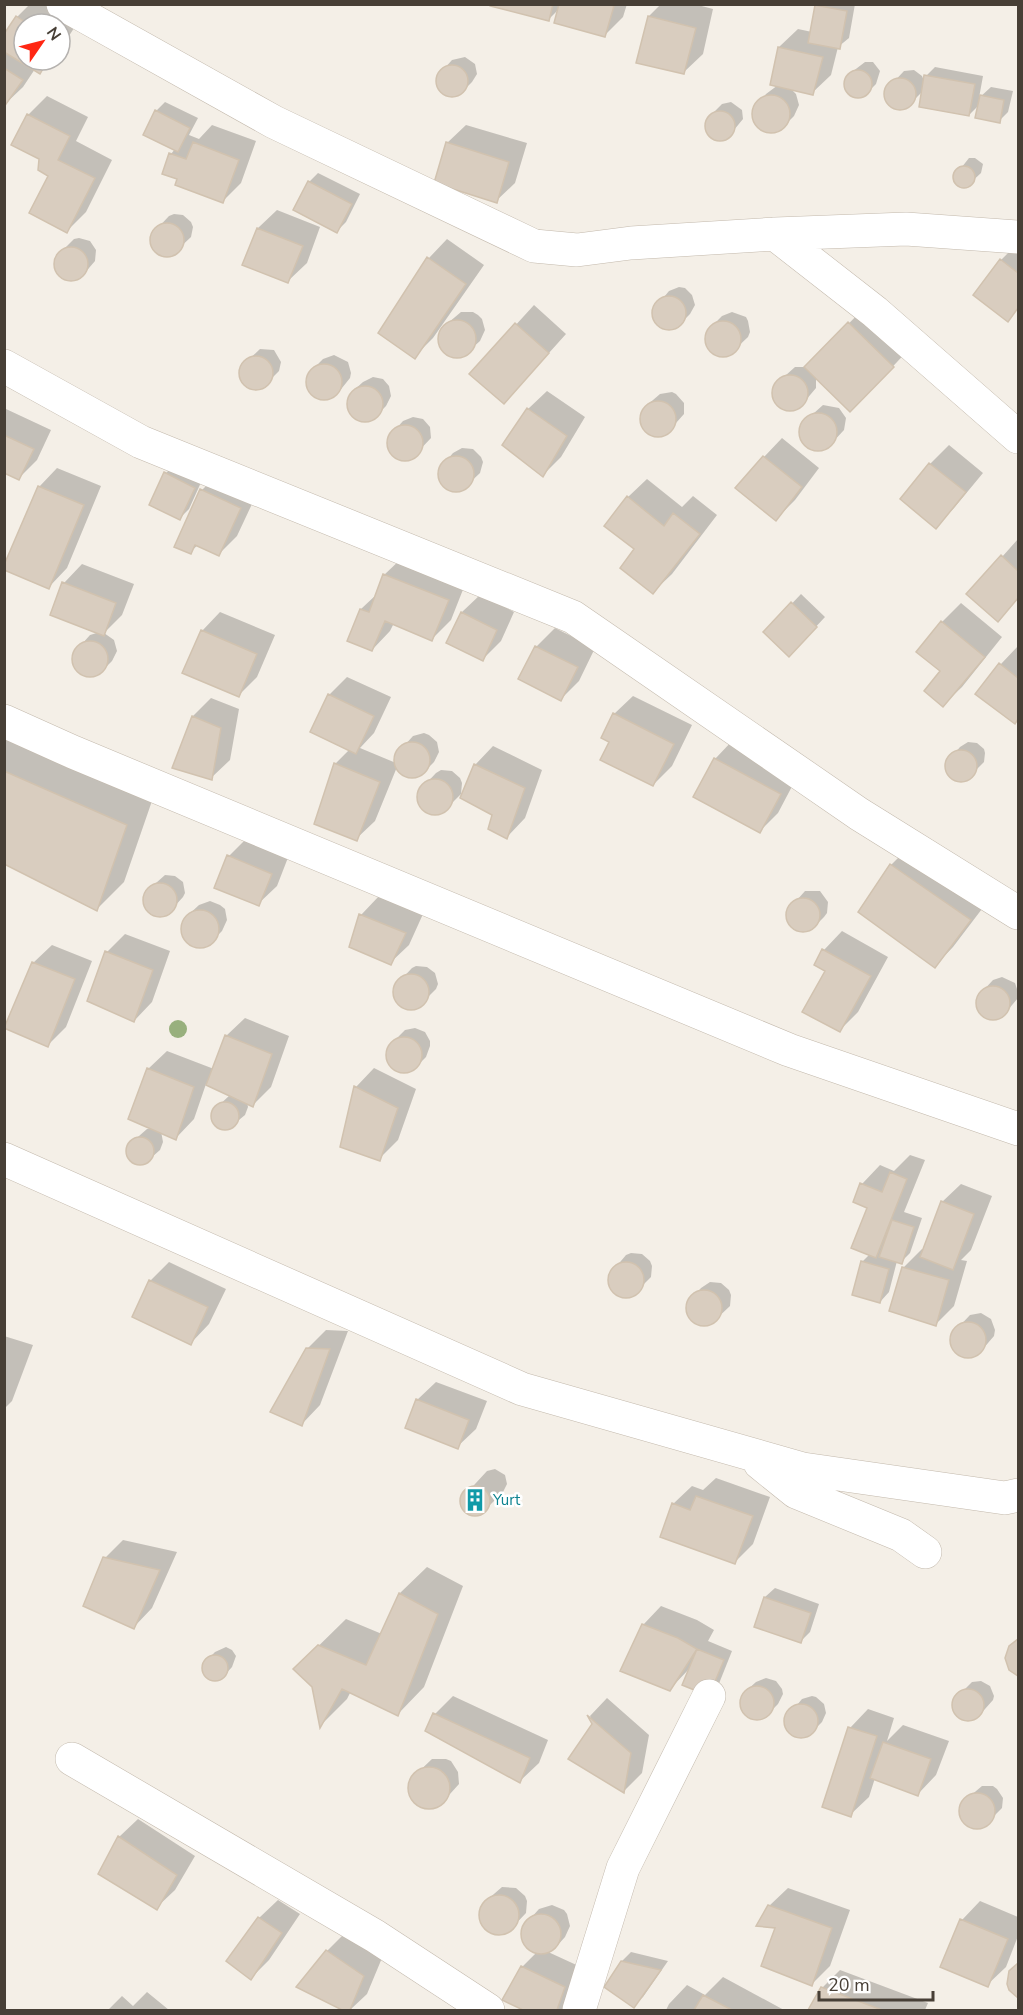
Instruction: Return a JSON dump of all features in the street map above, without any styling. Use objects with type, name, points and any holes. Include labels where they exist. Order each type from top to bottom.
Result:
[{"type":"street","points":[[63,4],[274,122],[534,246],[577,250],[631,243],[906,229],[1018,237]]},
{"type":"street","points":[[774,234],[875,312],[1018,437]]},
{"type":"street","points":[[4,366],[141,442],[573,617],[859,814],[1018,913]]},
{"type":"street","points":[[4,721],[73,752],[789,1050],[1018,1129]]},
{"type":"street","points":[[4,1159],[522,1389],[803,1469],[1005,1498],[1018,1495]]},
{"type":"street","points":[[749,1454],[796,1492],[901,1535],[924,1552]]},
{"type":"street","points":[[579,2010],[623,1868],[709,1696]]},
{"type":"street","points":[[72,1759],[375,1936],[488,2010]]},
{"type":"building","points":[[490,4],[553,4],[549,21],[490,6]]},
{"type":"building","points":[[559,4],[614,6],[605,37],[554,23]]},
{"type":"building","points":[[815,5],[847,11],[840,49],[808,43]]},
{"type":"building","points":[[648,16],[696,28],[684,74],[636,63]]},
{"type":"building","points":[[12,22],[12,57],[4,52],[4,34]]},
{"type":"building","points":[[778,47],[823,57],[813,95],[770,85]]},
{"type":"building","points":[[452,65],[463,70],[468,81],[463,92],[452,97],[441,92],[436,81],[441,70]]},
{"type":"building","points":[[4,68],[23,80],[4,107]]},
{"type":"building","points":[[858,70],[868,74],[872,84],[868,94],[858,98],[848,94],[844,84],[848,74]]},
{"type":"building","points":[[924,75],[975,84],[969,116],[919,107]]},
{"type":"building","points":[[900,78],[911,83],[916,94],[911,105],[900,110],[889,105],[884,94],[889,83]]},
{"type":"building","points":[[771,95],[778,96],[784,101],[789,107],[789,121],[784,127],[778,132],[771,133],[764,132],[758,127],[753,121],[752,114],[753,107],[758,101],[764,96]]},
{"type":"building","points":[[980,95],[1004,100],[1000,123],[975,118]]},
{"type":"building","points":[[155,110],[190,128],[178,152],[143,135]]},
{"type":"building","points":[[720,111],[731,115],[735,126],[731,137],[720,141],[709,137],[705,126],[709,115]]},
{"type":"building","points":[[27,114],[70,136],[58,160],[95,178],[67,233],[29,213],[48,176],[38,170],[39,159],[11,145]]},
{"type":"building","points":[[193,142],[239,160],[223,203],[175,185],[177,179],[162,174],[169,153],[186,159]]},
{"type":"building","points":[[446,142],[509,162],[497,203],[434,183]]},
{"type":"building","points":[[964,166],[972,169],[975,177],[972,185],[964,188],[956,185],[953,177],[956,169]]},
{"type":"building","points":[[308,181],[352,204],[337,233],[293,210]]},
{"type":"building","points":[[167,223],[179,228],[184,240],[179,252],[167,257],[155,252],[150,240],[155,228]]},
{"type":"building","points":[[257,228],[303,246],[288,283],[242,265]]},
{"type":"building","points":[[71,247],[83,252],[88,264],[83,276],[71,281],[59,276],[54,264],[59,252]]},
{"type":"building","points":[[427,257],[466,284],[415,359],[378,333]]},
{"type":"building","points":[[1000,259],[1018,273],[1018,308],[1008,322],[973,295]]},
{"type":"building","points":[[669,296],[681,301],[686,313],[681,325],[669,330],[657,325],[652,313],[657,301]]},
{"type":"building","points":[[457,320],[464,321],[470,326],[475,332],[475,346],[470,352],[464,357],[457,358],[450,357],[444,352],[439,346],[438,339],[439,332],[444,326],[450,321]]},
{"type":"building","points":[[723,321],[736,326],[741,339],[736,352],[723,357],[710,352],[705,339],[710,326]]},
{"type":"building","points":[[848,322],[894,367],[850,412],[804,367]]},
{"type":"building","points":[[515,323],[549,353],[504,404],[469,374]]},
{"type":"building","points":[[256,356],[268,361],[273,373],[268,385],[256,390],[244,385],[239,373],[244,361]]},
{"type":"building","points":[[324,364],[337,369],[342,382],[337,395],[324,400],[311,395],[306,382],[311,369]]},
{"type":"building","points":[[790,375],[803,380],[808,393],[803,406],[790,411],[777,406],[772,393],[777,380]]},
{"type":"building","points":[[365,386],[378,391],[383,404],[378,417],[365,422],[352,417],[347,404],[352,391]]},
{"type":"building","points":[[658,401],[671,406],[676,419],[671,432],[658,437],[645,432],[640,419],[645,406]]},
{"type":"building","points":[[527,408],[567,436],[543,477],[502,445]]},
{"type":"building","points":[[818,413],[825,414],[831,419],[836,425],[836,439],[831,445],[825,450],[818,451],[811,450],[805,445],[800,439],[799,432],[800,425],[805,419],[811,414]]},
{"type":"building","points":[[405,425],[417,431],[423,443],[417,455],[405,461],[393,455],[387,443],[393,431]]},
{"type":"building","points":[[4,435],[34,449],[19,480],[4,473]]},
{"type":"building","points":[[456,456],[469,461],[474,474],[469,487],[456,492],[443,487],[438,474],[443,461]]},
{"type":"building","points":[[763,456],[802,487],[776,521],[735,488]]},
{"type":"building","points":[[929,463],[966,492],[936,529],[900,499]]},
{"type":"building","points":[[164,472],[195,488],[180,520],[149,505]]},
{"type":"building","points":[[38,486],[84,505],[49,589],[4,570],[4,565]]},
{"type":"building","points":[[200,489],[241,508],[219,556],[195,545],[191,554],[174,547]]},
{"type":"building","points":[[627,496],[664,526],[673,513],[700,534],[653,594],[620,568],[634,549],[604,526]]},
{"type":"building","points":[[1001,555],[1018,571],[1018,598],[998,622],[966,594]]},
{"type":"building","points":[[383,574],[449,600],[432,641],[385,621],[372,651],[347,641],[360,609],[369,612]]},
{"type":"building","points":[[62,582],[116,603],[104,636],[50,615]]},
{"type":"building","points":[[791,602],[817,627],[789,657],[763,632]]},
{"type":"building","points":[[461,612],[497,630],[483,661],[446,643]]},
{"type":"building","points":[[941,621],[985,657],[943,707],[924,691],[940,671],[916,652]]},
{"type":"building","points":[[201,630],[257,654],[239,697],[182,673]]},
{"type":"building","points":[[90,641],[103,646],[108,659],[103,672],[90,677],[77,672],[72,659],[77,646]]},
{"type":"building","points":[[535,646],[578,667],[561,701],[518,679]]},
{"type":"building","points":[[999,663],[1018,678],[1018,719],[1015,724],[975,694]]},
{"type":"building","points":[[328,694],[374,716],[356,754],[310,732]]},
{"type":"building","points":[[613,713],[674,744],[653,786],[600,760],[609,742],[601,738]]},
{"type":"building","points":[[192,716],[221,728],[212,780],[172,768]]},
{"type":"building","points":[[412,742],[425,747],[430,760],[425,773],[412,778],[399,773],[394,760],[399,747]]},
{"type":"building","points":[[961,750],[972,755],[977,766],[972,777],[961,782],[950,777],[945,766],[950,755]]},
{"type":"building","points":[[714,758],[781,794],[760,833],[693,797]]},
{"type":"building","points":[[334,763],[380,782],[357,841],[314,824]]},
{"type":"building","points":[[474,764],[525,788],[507,839],[488,829],[492,815],[460,798]]},
{"type":"building","points":[[4,771],[127,825],[97,911],[4,864]]},
{"type":"building","points":[[435,779],[448,784],[453,797],[448,810],[435,815],[422,810],[417,797],[422,784]]},
{"type":"building","points":[[227,855],[272,874],[259,906],[214,888]]},
{"type":"building","points":[[890,864],[971,920],[935,968],[858,912]]},
{"type":"building","points":[[160,883],[172,888],[177,900],[172,912],[160,917],[148,912],[143,900],[148,888]]},
{"type":"building","points":[[803,898],[815,903],[820,915],[815,927],[803,932],[791,927],[786,915],[791,903]]},
{"type":"building","points":[[200,910],[207,911],[213,916],[218,922],[218,936],[213,942],[207,947],[200,948],[193,947],[187,942],[182,936],[181,929],[182,922],[187,916],[193,911]]},
{"type":"building","points":[[359,914],[406,933],[391,965],[349,947]]},
{"type":"building","points":[[822,949],[871,976],[840,1032],[802,1012],[825,971],[814,965]]},
{"type":"building","points":[[105,951],[153,970],[134,1022],[87,1001]]},
{"type":"building","points":[[32,962],[75,979],[48,1047],[4,1028]]},
{"type":"building","points":[[411,974],[424,979],[429,992],[424,1005],[411,1010],[398,1005],[393,992],[398,979]]},
{"type":"building","points":[[993,986],[1005,991],[1010,1003],[1005,1015],[993,1020],[981,1015],[976,1003],[981,991]]},
{"type":"building","points":[[225,1035],[272,1054],[253,1107],[206,1085]]},
{"type":"building","points":[[404,1037],[417,1042],[422,1055],[417,1068],[404,1073],[391,1068],[386,1055],[391,1042]]},
{"type":"building","points":[[147,1068],[194,1087],[176,1140],[128,1119]]},
{"type":"building","points":[[354,1086],[398,1108],[380,1161],[340,1147]]},
{"type":"building","points":[[225,1102],[235,1106],[239,1116],[235,1126],[225,1130],[215,1126],[211,1116],[215,1106]]},
{"type":"building","points":[[140,1137],[150,1141],[154,1151],[150,1161],[140,1165],[130,1161],[126,1151],[130,1141]]},
{"type":"building","points":[[890,1172],[907,1179],[876,1258],[851,1248],[867,1208],[853,1202],[860,1183],[882,1192]]},
{"type":"building","points":[[941,1201],[974,1214],[953,1270],[920,1257]]},
{"type":"building","points":[[892,1220],[914,1227],[902,1264],[879,1257]]},
{"type":"building","points":[[861,1261],[889,1269],[880,1303],[852,1295]]},
{"type":"building","points":[[626,1262],[639,1267],[644,1280],[639,1293],[626,1298],[613,1293],[608,1280],[613,1267]]},
{"type":"building","points":[[902,1267],[949,1280],[936,1326],[889,1311]]},
{"type":"building","points":[[149,1280],[208,1307],[191,1345],[132,1317]]},
{"type":"building","points":[[704,1290],[717,1295],[722,1308],[717,1321],[704,1326],[691,1321],[686,1308],[691,1295]]},
{"type":"building","points":[[968,1322],[981,1327],[986,1340],[981,1353],[968,1358],[955,1353],[950,1340],[955,1327]]},
{"type":"building","points":[[306,1348],[330,1349],[302,1426],[270,1412]]},
{"type":"building","points":[[416,1399],[469,1420],[458,1449],[405,1428]]},
{"type":"building","name":"Yurt","points":[[475,1486],[485,1491],[490,1501],[485,1511],[475,1516],[465,1511],[460,1501],[465,1491]]},
{"type":"building","points":[[696,1496],[753,1516],[735,1564],[660,1537],[672,1503],[690,1510]]},
{"type":"building","points":[[103,1557],[160,1570],[134,1629],[83,1606]]},
{"type":"building","points":[[399,1593],[438,1614],[398,1716],[342,1689],[320,1728],[312,1687],[293,1669],[318,1645],[366,1665]]},
{"type":"building","points":[[764,1597],[811,1613],[801,1643],[754,1627]]},
{"type":"building","points":[[642,1624],[678,1638],[697,1649],[670,1691],[620,1671]]},
{"type":"building","points":[[1018,1639],[1018,1676],[1009,1670],[1005,1658],[1009,1646]]},
{"type":"building","points":[[697,1649],[724,1660],[709,1696],[682,1685]]},
{"type":"building","points":[[215,1655],[224,1659],[228,1668],[224,1677],[215,1681],[206,1677],[202,1668],[206,1659]]},
{"type":"building","points":[[757,1686],[769,1691],[774,1703],[769,1715],[757,1720],[745,1715],[740,1703],[745,1691]]},
{"type":"building","points":[[968,1689],[979,1694],[984,1705],[979,1716],[968,1721],[957,1716],[952,1705],[957,1694]]},
{"type":"building","points":[[801,1704],[813,1709],[818,1721],[813,1733],[801,1738],[789,1733],[784,1721],[789,1709]]},
{"type":"building","points":[[433,1713],[530,1758],[520,1783],[425,1731]]},
{"type":"building","points":[[587,1715],[631,1753],[624,1793],[568,1759],[592,1724]]},
{"type":"building","points":[[848,1727],[877,1736],[851,1817],[822,1807]]},
{"type":"building","points":[[883,1742],[931,1759],[918,1796],[870,1778]]},
{"type":"building","points":[[429,1767],[437,1768],[444,1773],[449,1780],[449,1796],[444,1803],[437,1808],[429,1809],[421,1808],[414,1803],[409,1796],[408,1788],[409,1780],[414,1773],[421,1768]]},
{"type":"building","points":[[977,1793],[989,1799],[995,1811],[989,1823],[977,1829],[965,1823],[959,1811],[965,1799]]},
{"type":"building","points":[[118,1836],[177,1875],[157,1910],[98,1874]]},
{"type":"building","points":[[499,1895],[507,1896],[513,1901],[518,1907],[518,1923],[513,1929],[507,1934],[499,1935],[491,1934],[485,1929],[480,1923],[479,1915],[480,1907],[485,1901],[491,1896]]},
{"type":"building","points":[[768,1905],[832,1928],[812,1986],[761,1966],[775,1928],[756,1926]]},
{"type":"building","points":[[541,1914],[549,1915],[555,1920],[560,1926],[560,1942],[555,1948],[549,1953],[541,1954],[533,1953],[527,1948],[522,1942],[521,1934],[522,1926],[527,1920],[533,1915]]},
{"type":"building","points":[[258,1917],[282,1933],[251,1980],[226,1961]]},
{"type":"building","points":[[960,1919],[1008,1939],[988,1987],[940,1967]]},
{"type":"building","points":[[326,1950],[364,1976],[350,2010],[342,2010],[296,1987]]},
{"type":"building","points":[[621,1961],[661,1970],[634,2008],[604,1987]]},
{"type":"building","points":[[1018,1963],[1018,1998],[1009,1990],[1007,1984],[1009,1971]]},
{"type":"building","points":[[521,1966],[565,1987],[557,2010],[523,2010],[502,2000]]},
{"type":"building","points":[[821,1987],[882,2010],[808,2010]]},
{"type":"building","points":[[703,1995],[732,2010],[694,2010]]},
{"type":"place","name":"Yurt","points":[[475,1500]]}]
